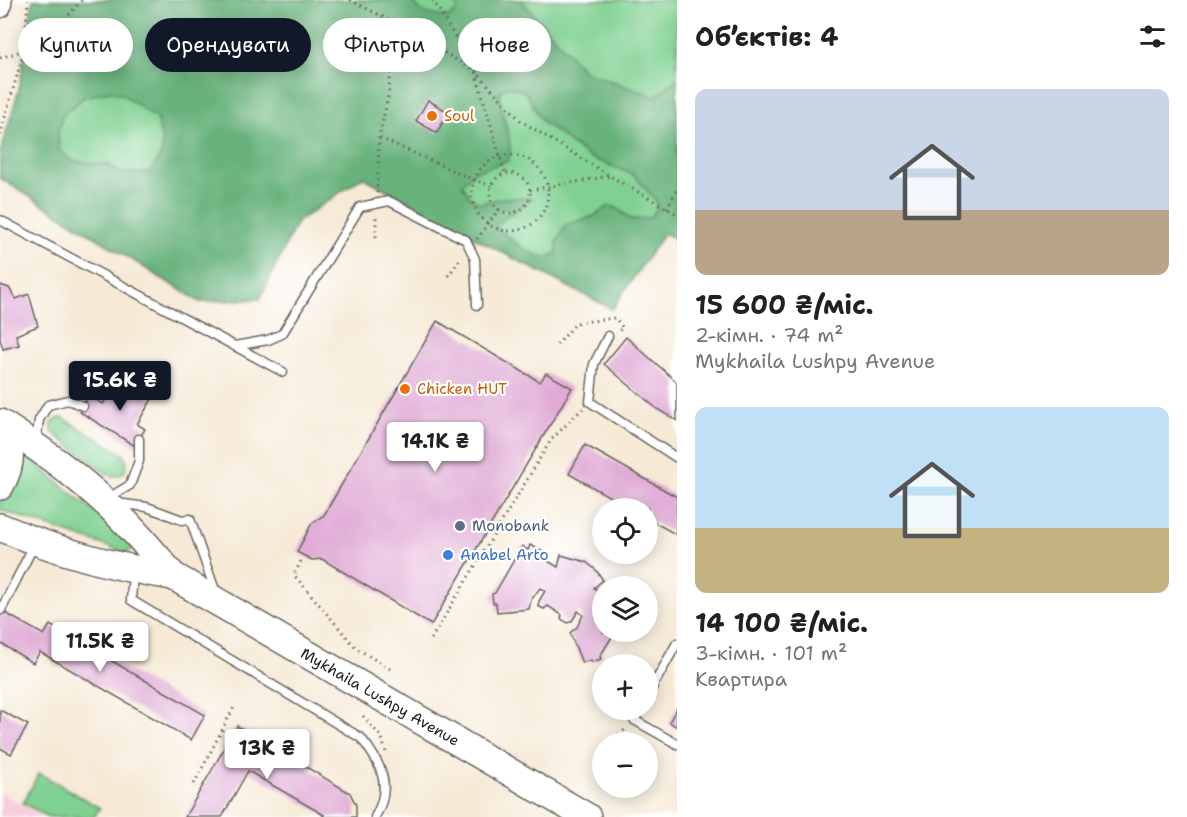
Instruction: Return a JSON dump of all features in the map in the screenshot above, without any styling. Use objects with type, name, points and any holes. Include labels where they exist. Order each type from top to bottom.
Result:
[{"type":"main road","name":"Mykhaila Lushpy Avenue","points":[[0,425],[36,446],[104,501],[147,545],[173,576],[587,817]]},
{"type":"main road","points":[[0,425],[8,442],[10,458],[7,473],[0,486]]},
{"type":"main road","name":"Mykhaila Lushpy Avenue","points":[[0,527],[36,542],[98,562],[173,576]]},
{"type":"street","points":[[0,7],[1,0]]},
{"type":"lane","points":[[235,346],[268,340],[282,334],[360,207],[377,203],[389,201],[466,240],[475,259],[477,305]]},
{"type":"lane","points":[[0,220],[283,372]]},
{"type":"lane","points":[[608,336],[594,364],[590,402],[677,458]]},
{"type":"lane","points":[[36,446],[39,420],[48,405],[68,400],[83,406]]},
{"type":"lane","points":[[104,501],[130,485],[139,461],[139,439]]},
{"type":"lane","points":[[104,501],[147,507],[182,520],[190,519],[220,604]]},
{"type":"lane","points":[[1,610],[36,542]]},
{"type":"lane","points":[[134,570],[131,600],[361,738],[375,754],[382,771],[384,790],[379,811],[375,817]]},
{"type":"lane","points":[[658,677],[677,643]]},
{"type":"lane","points":[[636,721],[677,744]]},
{"type":"path","points":[[27,18],[28,0]]},
{"type":"path","points":[[66,18],[82,0]]},
{"type":"path","points":[[350,0],[385,18]]},
{"type":"path","points":[[432,0],[458,43]]},
{"type":"path","points":[[0,58],[18,53]]},
{"type":"path","points":[[0,135],[18,72]]},
{"type":"path","points":[[376,237],[379,138],[391,72]]},
{"type":"path","points":[[475,72],[505,173]]},
{"type":"path","points":[[476,72],[521,121],[677,214]]},
{"type":"path","points":[[379,138],[491,186]]},
{"type":"path","points":[[513,155],[526,158],[544,175],[548,187],[548,200],[543,212],[525,228],[512,231],[500,230],[479,216],[474,205],[472,192],[474,180],[480,169],[489,161],[501,156],[513,155]]},
{"type":"path","points":[[505,173],[518,174],[524,178],[530,190],[528,203],[518,212],[498,210],[491,199],[491,186],[499,176],[505,173]]},
{"type":"path","points":[[530,190],[610,176]]},
{"type":"path","points":[[667,208],[677,189]]},
{"type":"path","points":[[557,345],[576,323],[615,318],[623,328],[608,336]]},
{"type":"path","points":[[431,639],[551,440],[590,402]]},
{"type":"path","points":[[301,561],[294,575],[356,648],[390,669]]},
{"type":"path","points":[[194,784],[235,705]]},
{"type":"path","points":[[622,732],[636,721]]},
{"type":"shaded area","points":[[0,792],[44,817],[0,817]]},
{"type":"green space","points":[[33,0],[677,0],[677,239],[664,233],[612,309],[363,177],[297,222],[260,299],[200,302],[0,178],[0,154],[22,72],[133,72],[133,18],[30,18]]},
{"type":"green space","points":[[33,0],[413,0],[424,12],[449,17],[458,9],[454,0],[521,0],[537,18],[458,18],[458,72],[551,72],[551,34],[584,71],[655,97],[677,79],[677,239],[664,233],[612,309],[363,177],[297,222],[260,299],[200,302],[0,178],[0,154],[22,72],[133,72],[133,18],[30,18]],"holes":[[[507,87],[516,88],[527,94],[543,122],[589,157],[634,175],[657,202],[656,211],[650,218],[631,219],[617,208],[609,206],[594,216],[565,225],[557,242],[557,252],[549,257],[528,251],[495,226],[532,198],[505,198],[479,203],[471,198],[462,184],[474,172],[508,161],[510,143],[500,92]],[[110,91],[120,93],[157,119],[162,152],[150,172],[124,174],[108,165],[73,161],[59,150],[58,132],[63,115],[84,97]]]},
{"type":"green space","points":[[60,418],[123,454],[127,463],[125,471],[119,475],[109,475],[54,434],[52,424]]},
{"type":"green space","points":[[21,451],[133,544],[131,551],[127,553],[0,510],[0,499]]},
{"type":"green space","points":[[39,773],[100,808],[94,817],[48,817],[23,803]]},
{"type":"building","name":"Soul","points":[[428,100],[448,112],[437,133],[416,121]]},
{"type":"building","points":[[0,285],[9,288],[16,299],[29,294],[38,326],[16,335],[19,345],[3,349],[0,339]]},
{"type":"building","points":[[437,321],[540,382],[546,373],[572,388],[431,625],[322,559],[312,560],[297,552],[312,523],[324,515]]},
{"type":"building","points":[[626,337],[677,382],[677,421],[657,409],[604,364]]},
{"type":"building","points":[[118,379],[152,399],[137,424],[145,429],[135,446],[80,412],[89,396],[103,404]]},
{"type":"building","points":[[585,445],[677,497],[677,535],[658,525],[658,498],[612,498],[569,474]]},
{"type":"building","points":[[530,545],[543,552],[541,557],[558,567],[561,555],[586,562],[600,576],[592,576],[592,642],[609,642],[601,654],[592,654],[592,662],[591,660],[582,663],[570,633],[577,627],[583,615],[578,611],[568,623],[561,619],[562,615],[548,606],[544,609],[538,606],[545,591],[540,588],[531,600],[529,609],[497,612],[492,594],[495,593],[522,546],[528,550]]},
{"type":"building","points":[[0,610],[44,635],[50,625],[205,715],[191,740],[40,652],[33,663],[0,643]]},
{"type":"building","points":[[677,708],[677,727],[669,722]]},
{"type":"building","points":[[0,710],[28,725],[11,754],[0,748]]},
{"type":"building","points":[[237,726],[350,793],[356,805],[356,817],[322,817],[324,815],[248,771],[222,817],[185,817]]},
{"type":"place","name":"Soul","points":[[432,116]]},
{"type":"place","name":"Chicken HUT","points":[[405,389]]},
{"type":"place","name":"Monobank","points":[[460,526]]},
{"type":"place","name":"Anabel Arto","points":[[448,555]]}]
